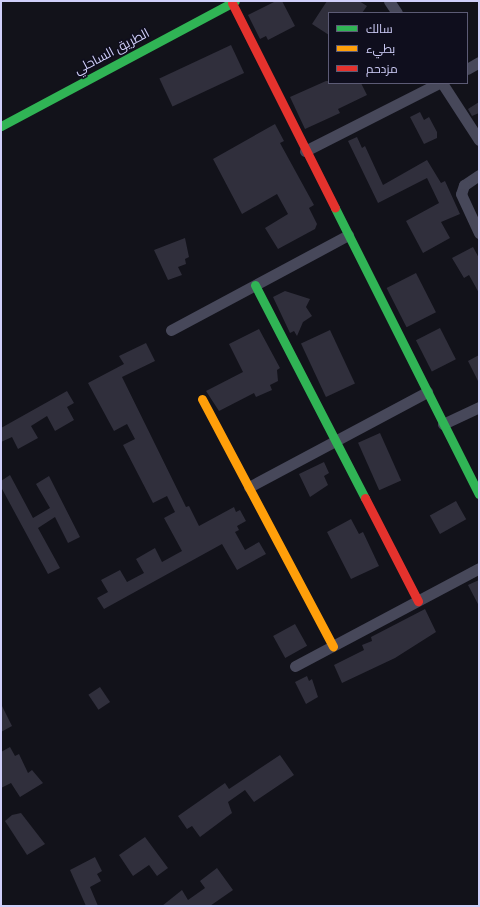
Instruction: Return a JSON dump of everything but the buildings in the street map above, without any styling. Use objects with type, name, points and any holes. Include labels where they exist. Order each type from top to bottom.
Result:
[{"type":"main road","name":"الطريق الساحلي","points":[[1,126],[233,2]]},
{"type":"main road","points":[[233,2],[306,151],[479,494]]},
{"type":"main road","points":[[255,285],[418,601]]},
{"type":"main road","points":[[202,399],[333,646]]},
{"type":"street","points":[[389,1],[396,12]]},
{"type":"street","points":[[468,68],[479,62]]},
{"type":"street","points":[[306,151],[437,84]]},
{"type":"street","points":[[443,84],[479,140]]},
{"type":"street","points":[[479,175],[464,185],[461,194],[479,233]]},
{"type":"street","points":[[171,330],[348,235]]},
{"type":"street","points":[[249,487],[427,392]]},
{"type":"street","points":[[444,424],[479,407]]},
{"type":"street","points":[[295,666],[479,568]]},
{"type":"traffic: fast","points":[[1,126],[235,1]]},
{"type":"traffic: fast","points":[[335,208],[479,494]]},
{"type":"traffic: fast","points":[[255,285],[365,498]]},
{"type":"traffic: slow","points":[[202,399],[333,646]]},
{"type":"traffic: jam","points":[[232,3],[335,208]]},
{"type":"traffic: jam","points":[[365,498],[418,601]]}]
